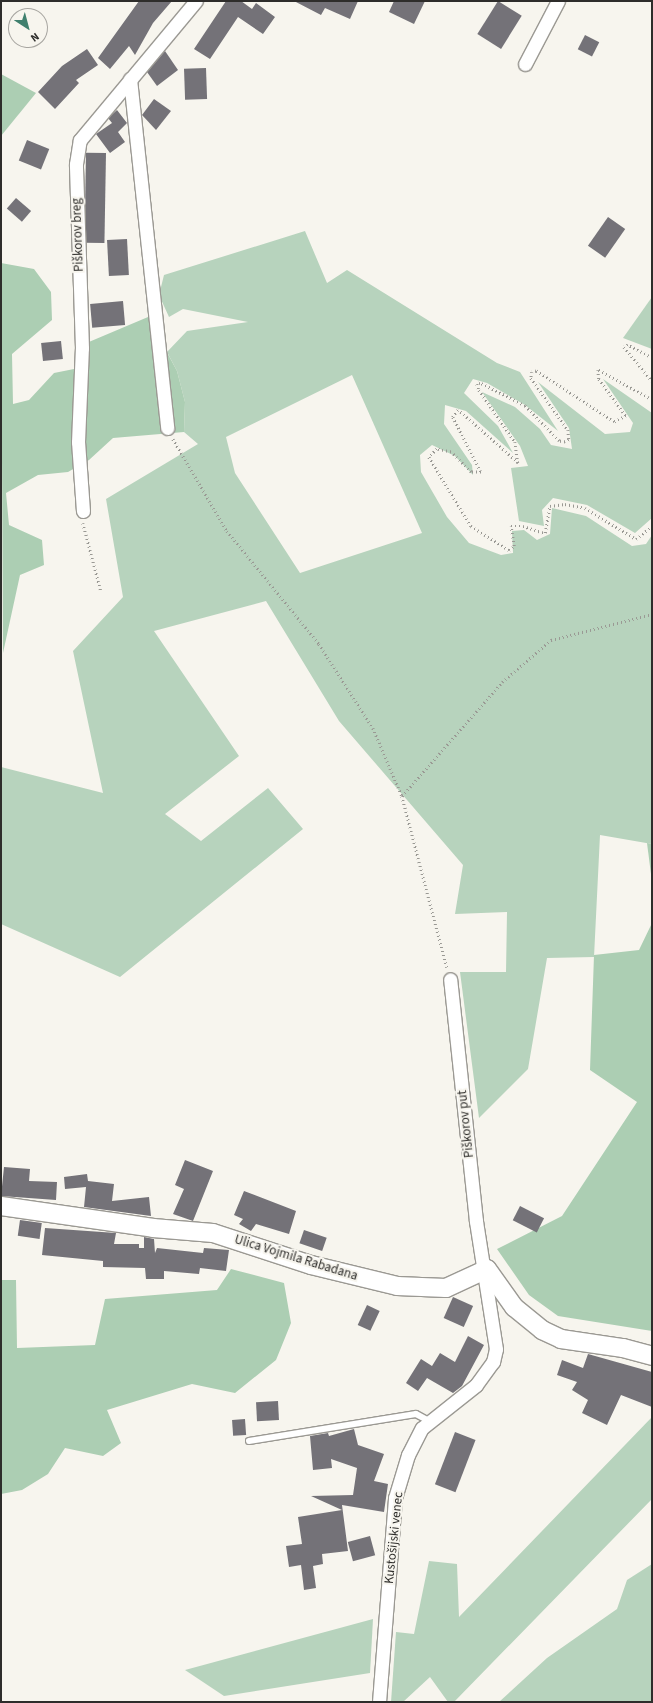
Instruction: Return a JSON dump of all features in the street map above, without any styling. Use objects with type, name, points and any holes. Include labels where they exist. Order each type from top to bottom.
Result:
[{"type":"street","name":"Piškorov breg","points":[[83,511],[78,442],[82,348],[76,164],[84,131],[196,1]]},
{"type":"street","points":[[525,64],[558,1]]},
{"type":"street","points":[[130,79],[167,428]]},
{"type":"street","name":"Piškorov put","points":[[450,980],[483,1269]]},
{"type":"street","name":"Ulica Vojmila Rabadana","points":[[1,1206],[153,1228],[213,1232],[311,1265],[397,1286],[446,1288],[483,1269]]},
{"type":"street","points":[[483,1269],[492,1273],[521,1314],[542,1330],[561,1339],[623,1348],[652,1356]]},
{"type":"street","name":"Kustošijski venec","points":[[379,1702],[395,1498],[414,1439],[429,1421],[476,1385],[493,1362],[496,1341],[483,1269]]},
{"type":"lane","points":[[249,1441],[416,1414],[429,1421]]},
{"type":"path","points":[[652,358],[628,345],[624,347],[652,381]]},
{"type":"path","points":[[652,400],[598,370],[599,379],[626,416],[614,422],[536,371],[532,372],[531,378],[568,430],[569,440],[565,442],[559,441],[525,406],[480,383],[477,384],[479,390],[515,442],[518,463],[458,410],[453,417],[481,472],[471,472],[451,452],[437,449],[429,457],[471,526],[509,550],[514,546],[511,526],[523,526],[545,533],[550,506],[565,504],[585,508],[636,539],[652,526]]},
{"type":"path","points":[[167,428],[227,531],[319,644],[369,722],[402,796],[450,980]]},
{"type":"path","points":[[83,511],[84,533],[102,591]]},
{"type":"path","points":[[402,796],[502,682],[551,640],[652,614]]},
{"type":"green space","points":[[1,74],[36,93],[1,136]]},
{"type":"green space","points":[[305,231],[327,283],[347,270],[497,363],[520,372],[558,431],[525,405],[487,383],[473,379],[464,393],[498,426],[513,453],[466,411],[445,405],[444,424],[472,465],[473,475],[455,456],[432,445],[420,455],[421,472],[447,517],[469,543],[501,555],[513,553],[512,531],[524,530],[537,540],[550,534],[552,508],[586,516],[632,546],[646,544],[652,535],[652,844],[600,835],[594,957],[547,958],[528,1069],[479,1118],[460,972],[506,972],[507,912],[455,914],[463,865],[339,721],[266,601],[154,631],[239,756],[165,814],[201,841],[268,788],[303,829],[120,977],[1,924],[1,767],[103,793],[73,651],[123,597],[106,499],[198,444],[184,432],[185,402],[177,371],[167,352],[187,331],[248,322],[183,309],[169,317],[159,295],[164,275]],"holes":[[[352,375],[422,533],[300,573],[235,473],[226,437]]]},
{"type":"green space","points":[[1,263],[34,269],[51,292],[52,320],[12,354],[13,404],[29,400],[54,373],[79,368],[77,347],[148,317],[177,371],[185,402],[184,432],[113,438],[89,460],[68,472],[38,475],[6,493],[9,525],[42,540],[44,565],[20,575],[3,653]]},
{"type":"green space","points":[[652,297],[652,349],[623,338]]},
{"type":"green space","points":[[603,379],[652,413],[652,518],[635,533],[587,505],[553,498],[542,510],[544,526],[519,521],[511,468],[528,466],[520,446],[482,392],[515,407],[540,429],[551,445],[572,449],[569,428],[538,382],[605,434],[630,432],[633,423]]},
{"type":"green space","points":[[647,843],[652,844],[652,882]]},
{"type":"green space","points":[[652,923],[652,1331],[558,1316],[529,1295],[497,1249],[562,1216],[637,1102],[590,1070],[594,955],[639,950]]},
{"type":"green space","points":[[231,1269],[284,1283],[291,1323],[276,1360],[235,1393],[192,1384],[107,1410],[121,1443],[103,1456],[65,1448],[48,1474],[22,1490],[1,1494],[1,1280],[16,1280],[17,1348],[95,1345],[105,1299],[217,1290]]},
{"type":"green space","points":[[652,1417],[652,1499],[454,1702],[448,1702],[430,1677],[403,1702],[391,1702],[396,1632],[414,1634],[429,1561],[457,1564],[459,1617]]},
{"type":"green space","points":[[652,1564],[652,1702],[499,1702],[547,1658],[617,1609],[627,1580]]},
{"type":"green space","points":[[373,1619],[370,1673],[224,1696],[185,1670]]},
{"type":"building","points":[[139,1],[172,1],[153,23],[135,55],[129,46],[110,69],[98,58]]},
{"type":"building","points":[[226,1],[241,1],[252,9],[256,3],[275,17],[263,34],[238,17],[210,59],[194,49]]},
{"type":"building","points":[[294,1],[358,1],[350,19],[325,8],[321,15]]},
{"type":"building","points":[[394,1],[425,1],[414,24],[389,12]]},
{"type":"building","points":[[498,1],[522,16],[501,49],[477,34]]},
{"type":"building","points":[[585,35],[599,42],[592,57],[578,49]]},
{"type":"building","points":[[87,49],[98,65],[76,80],[79,83],[55,109],[38,92],[62,66]]},
{"type":"building","points":[[165,51],[178,70],[157,86],[147,72]]},
{"type":"building","points":[[206,68],[207,99],[185,100],[184,69]]},
{"type":"building","points":[[154,99],[171,111],[156,130],[142,115]]},
{"type":"building","points":[[117,110],[127,123],[118,132],[125,142],[110,153],[96,134],[112,123],[108,118]]},
{"type":"building","points":[[27,140],[49,149],[41,169],[19,160]]},
{"type":"building","points":[[86,153],[106,153],[104,243],[84,243]]},
{"type":"building","points":[[16,198],[31,211],[22,222],[7,209]]},
{"type":"building","points":[[608,217],[625,229],[605,258],[588,246]]},
{"type":"building","points":[[127,239],[129,275],[109,276],[107,240]]},
{"type":"building","points":[[123,301],[125,325],[92,328],[90,304]]},
{"type":"building","points":[[61,341],[63,359],[43,361],[41,343]]},
{"type":"building","points":[[185,1160],[213,1171],[193,1221],[173,1214],[184,1189],[175,1185]]},
{"type":"building","points":[[4,1167],[30,1169],[29,1181],[57,1182],[56,1200],[1,1196]]},
{"type":"building","points":[[87,1174],[88,1181],[114,1184],[112,1201],[149,1197],[151,1216],[84,1207],[86,1187],[65,1189],[64,1177]]},
{"type":"building","points":[[244,1191],[296,1211],[289,1234],[256,1224],[251,1231],[239,1224],[243,1219],[234,1215]]},
{"type":"building","points":[[520,1206],[544,1218],[537,1233],[513,1220]]},
{"type":"building","points":[[20,1220],[42,1223],[40,1239],[18,1236]]},
{"type":"building","points":[[45,1228],[116,1233],[114,1244],[139,1244],[139,1248],[144,1248],[144,1237],[154,1239],[155,1253],[157,1248],[203,1253],[204,1248],[229,1250],[226,1271],[200,1268],[199,1274],[164,1271],[164,1279],[146,1279],[145,1268],[103,1267],[103,1261],[42,1255]]},
{"type":"building","points":[[304,1230],[327,1238],[322,1251],[299,1243]]},
{"type":"building","points":[[453,1297],[473,1306],[464,1327],[444,1318]]},
{"type":"building","points":[[367,1305],[380,1311],[370,1331],[358,1325]]},
{"type":"building","points":[[468,1336],[484,1345],[462,1386],[453,1393],[427,1378],[418,1391],[406,1383],[421,1359],[432,1366],[440,1353],[455,1362]]},
{"type":"building","points":[[588,1354],[652,1372],[652,1407],[621,1395],[607,1425],[582,1413],[588,1400],[572,1390],[577,1382],[557,1375],[562,1360],[583,1368]]},
{"type":"building","points":[[278,1401],[279,1420],[257,1421],[256,1402]]},
{"type":"building","points":[[245,1419],[246,1435],[233,1436],[232,1420]]},
{"type":"building","points":[[354,1429],[358,1445],[384,1454],[374,1481],[388,1484],[384,1512],[342,1505],[348,1551],[322,1554],[323,1564],[313,1566],[316,1588],[304,1590],[301,1565],[289,1567],[286,1546],[302,1544],[298,1517],[342,1510],[311,1496],[353,1495],[357,1468],[331,1459],[332,1468],[313,1470],[310,1436],[328,1433],[329,1436]]},
{"type":"building","points":[[455,1432],[476,1440],[455,1492],[435,1484]]},
{"type":"building","points":[[370,1536],[375,1555],[353,1561],[348,1542]]}]
